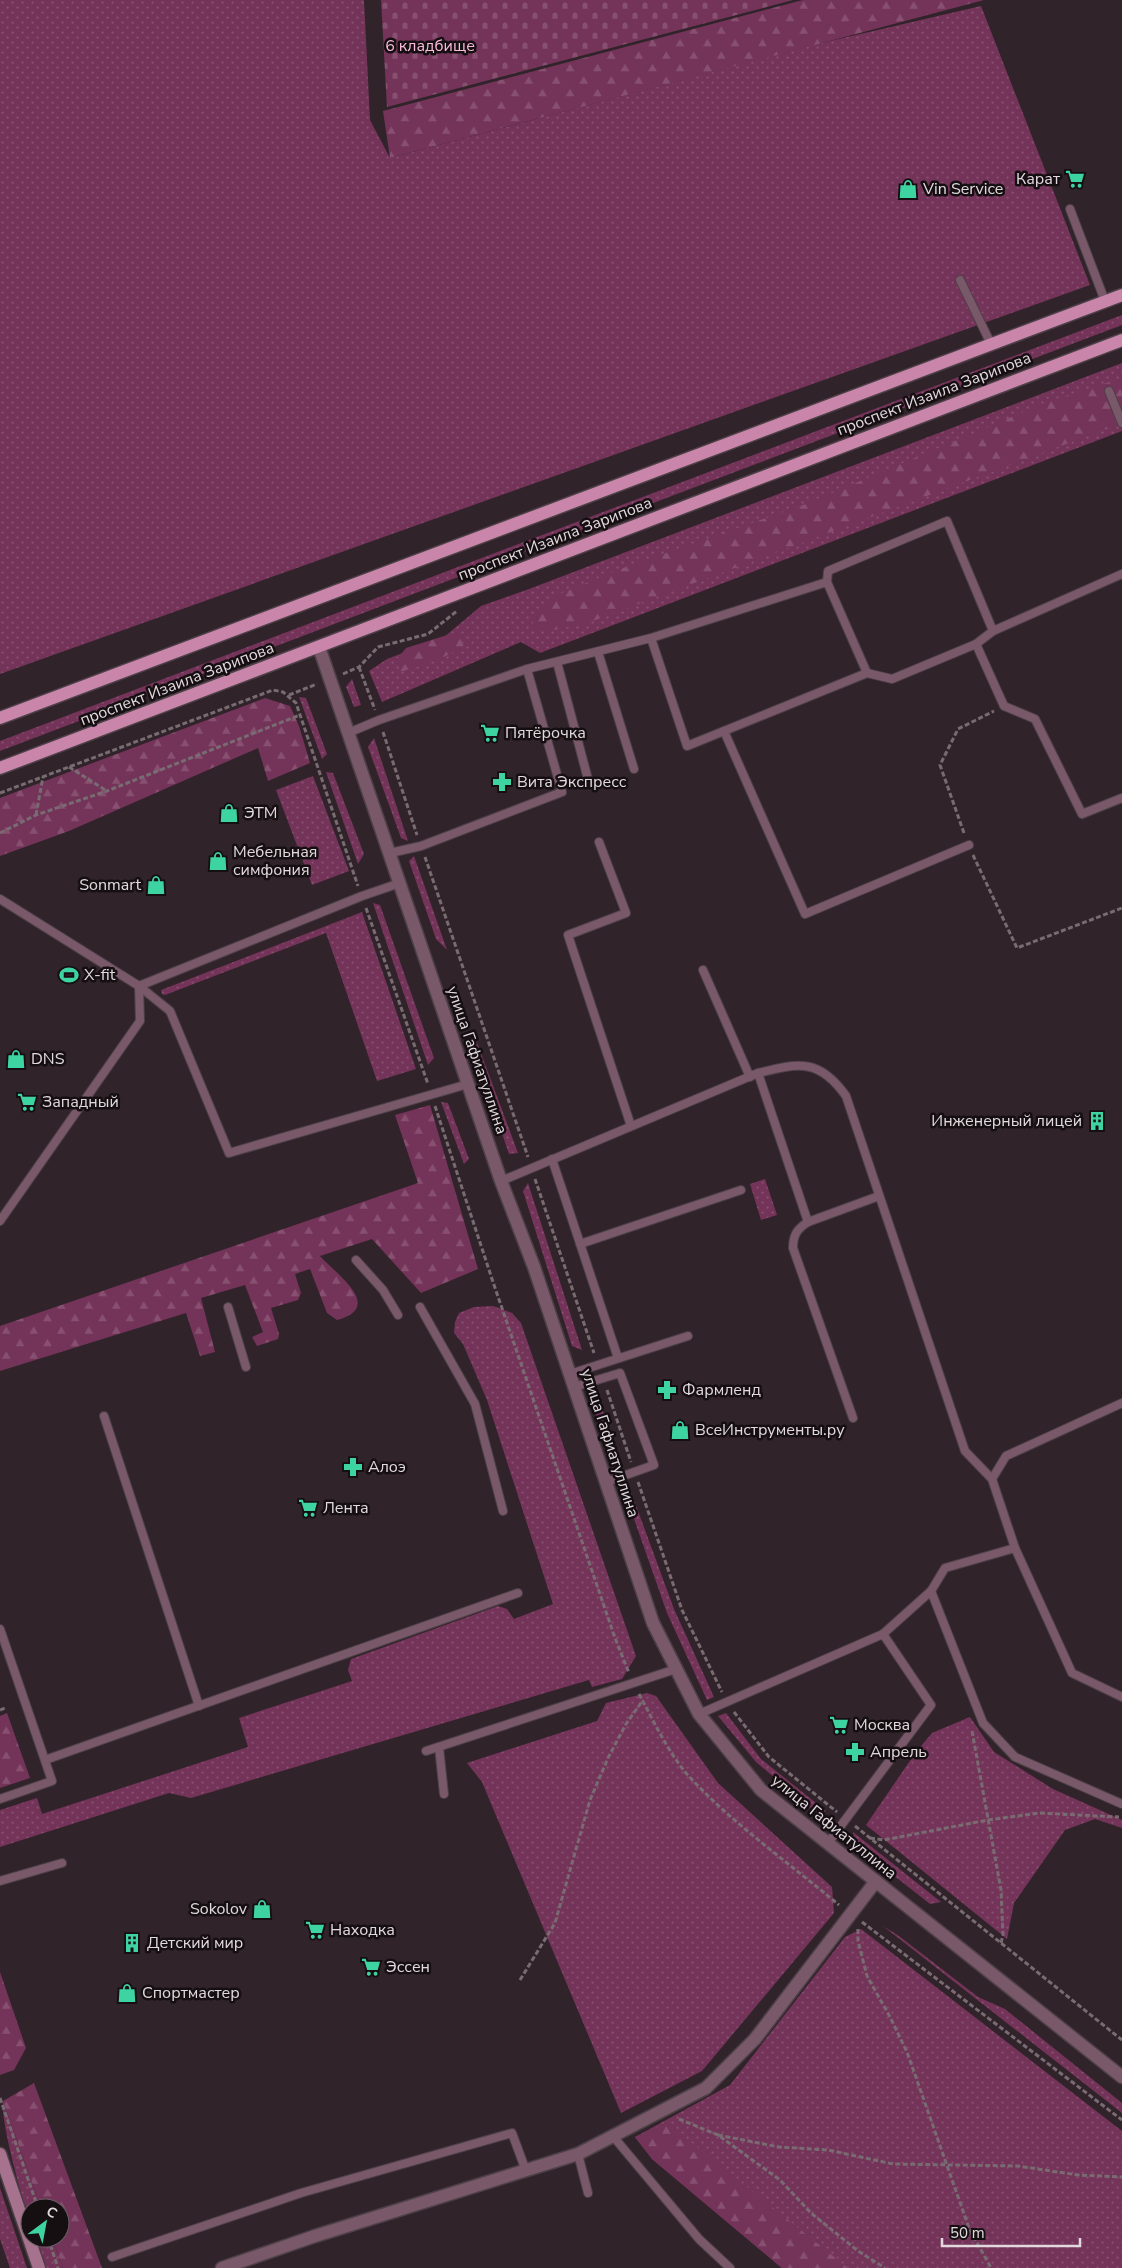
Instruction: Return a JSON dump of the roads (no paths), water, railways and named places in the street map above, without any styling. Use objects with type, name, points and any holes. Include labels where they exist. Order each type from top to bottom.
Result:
[{"type":"main road","name":"проспект Изаила Зарипова","points":[[0,718],[1122,295]]},
{"type":"main road","name":"проспект Изаила Зарипова","points":[[0,768],[319,648],[1122,340]]},
{"type":"main road","points":[[0,2154],[39,2268]]},
{"type":"street","name":"улица Гафиатуллина","points":[[319,648],[501,1181],[534,1267],[653,1623],[699,1714],[761,1790],[1122,2077]]},
{"type":"street","points":[[222,2268],[315,2236],[578,2154],[706,2088],[755,2039],[876,1881]]},
{"type":"lane","points":[[1070,209],[1106,302]]},
{"type":"lane","points":[[960,280],[991,344]]},
{"type":"lane","points":[[1109,391],[1122,423]]},
{"type":"lane","points":[[866,673],[827,582],[828,571],[947,521],[993,631]]},
{"type":"lane","points":[[651,638],[687,746],[866,673],[892,679],[976,644],[993,631],[1122,574]]},
{"type":"lane","points":[[348,732],[527,669],[651,638],[827,582]]},
{"type":"lane","points":[[976,644],[1004,706],[1035,719],[1082,814],[1122,798]]},
{"type":"lane","points":[[598,652],[634,769]]},
{"type":"lane","points":[[557,662],[589,782]]},
{"type":"lane","points":[[390,853],[421,846],[562,792],[527,669]]},
{"type":"lane","points":[[724,731],[805,914],[968,845]]},
{"type":"lane","points":[[600,842],[626,913],[568,935],[631,1126]]},
{"type":"lane","points":[[139,986],[362,896],[400,883]]},
{"type":"lane","points":[[0,899],[139,986],[170,1011],[229,1153],[468,1084]]},
{"type":"lane","points":[[702,970],[750,1077]]},
{"type":"lane","points":[[0,1221],[140,1020],[139,986]]},
{"type":"lane","points":[[501,1181],[758,1073],[792,1065],[801,1065],[815,1068],[836,1083],[846,1096],[964,1451],[992,1479],[1015,1548],[1072,1673],[1122,1697]]},
{"type":"lane","points":[[758,1073],[808,1222]]},
{"type":"lane","points":[[552,1159],[618,1358]]},
{"type":"lane","points":[[580,1244],[741,1190]]},
{"type":"lane","points":[[853,1418],[793,1248],[795,1234],[800,1227],[808,1222],[879,1196]]},
{"type":"lane","points":[[356,1260],[383,1290],[398,1315]]},
{"type":"lane","points":[[228,1307],[246,1367]]},
{"type":"lane","points":[[420,1307],[476,1404],[503,1511]]},
{"type":"lane","points":[[570,1374],[688,1336]]},
{"type":"lane","points":[[574,1387],[620,1373],[654,1465],[606,1482]]},
{"type":"lane","points":[[992,1479],[1006,1456],[1122,1404]]},
{"type":"lane","points":[[104,1416],[199,1706]]},
{"type":"lane","points":[[699,1714],[883,1634],[931,1590],[945,1568],[1015,1548]]},
{"type":"lane","points":[[931,1590],[983,1723],[1014,1757],[1122,1804]]},
{"type":"lane","points":[[45,1760],[518,1593]]},
{"type":"lane","points":[[0,1629],[52,1781],[0,1799]]},
{"type":"lane","points":[[828,1843],[931,1705],[883,1634]]},
{"type":"lane","points":[[426,1751],[676,1669]]},
{"type":"lane","points":[[439,1747],[444,1794]]},
{"type":"lane","points":[[0,1881],[62,1863]]},
{"type":"lane","points":[[112,2257],[300,2193],[512,2133],[526,2171]]},
{"type":"lane","points":[[612,2135],[699,2238],[730,2268]]},
{"type":"lane","points":[[578,2154],[588,2193]]},
{"type":"place","name":"Карат","points":[[1075,179]]},
{"type":"place","name":"Vin Service","points":[[908,189]]},
{"type":"place","name":"Пятёрочка","points":[[490,733]]},
{"type":"place","name":"Вита Экспресс","points":[[502,782]]},
{"type":"place","name":"ЭТМ","points":[[229,813]]},
{"type":"place","name":"Мебельная симфония","points":[[218,861]]},
{"type":"place","name":"Sonmart","points":[[156,885]]},
{"type":"place","name":"X-fit","points":[[69,975]]},
{"type":"place","name":"DNS","points":[[16,1059]]},
{"type":"place","name":"Западный","points":[[27,1102]]},
{"type":"place","name":"Инженерный лицей","points":[[1097,1121]]},
{"type":"place","name":"Фармленд","points":[[667,1390]]},
{"type":"place","name":"ВсеИнструменты.ру","points":[[680,1430]]},
{"type":"place","name":"Алоэ","points":[[353,1467]]},
{"type":"place","name":"Лента","points":[[308,1508]]},
{"type":"place","name":"Москва","points":[[839,1725]]},
{"type":"place","name":"Апрель","points":[[855,1752]]},
{"type":"place","name":"Sokolov","points":[[262,1909]]},
{"type":"place","name":"Находка","points":[[315,1930]]},
{"type":"place","name":"Детский мир","points":[[132,1943]]},
{"type":"place","name":"Эссен","points":[[371,1967]]},
{"type":"place","name":"Спортмастер","points":[[127,1993]]},
{"type":"park label","name":"6 кладбище","points":[[430,46]]}]
